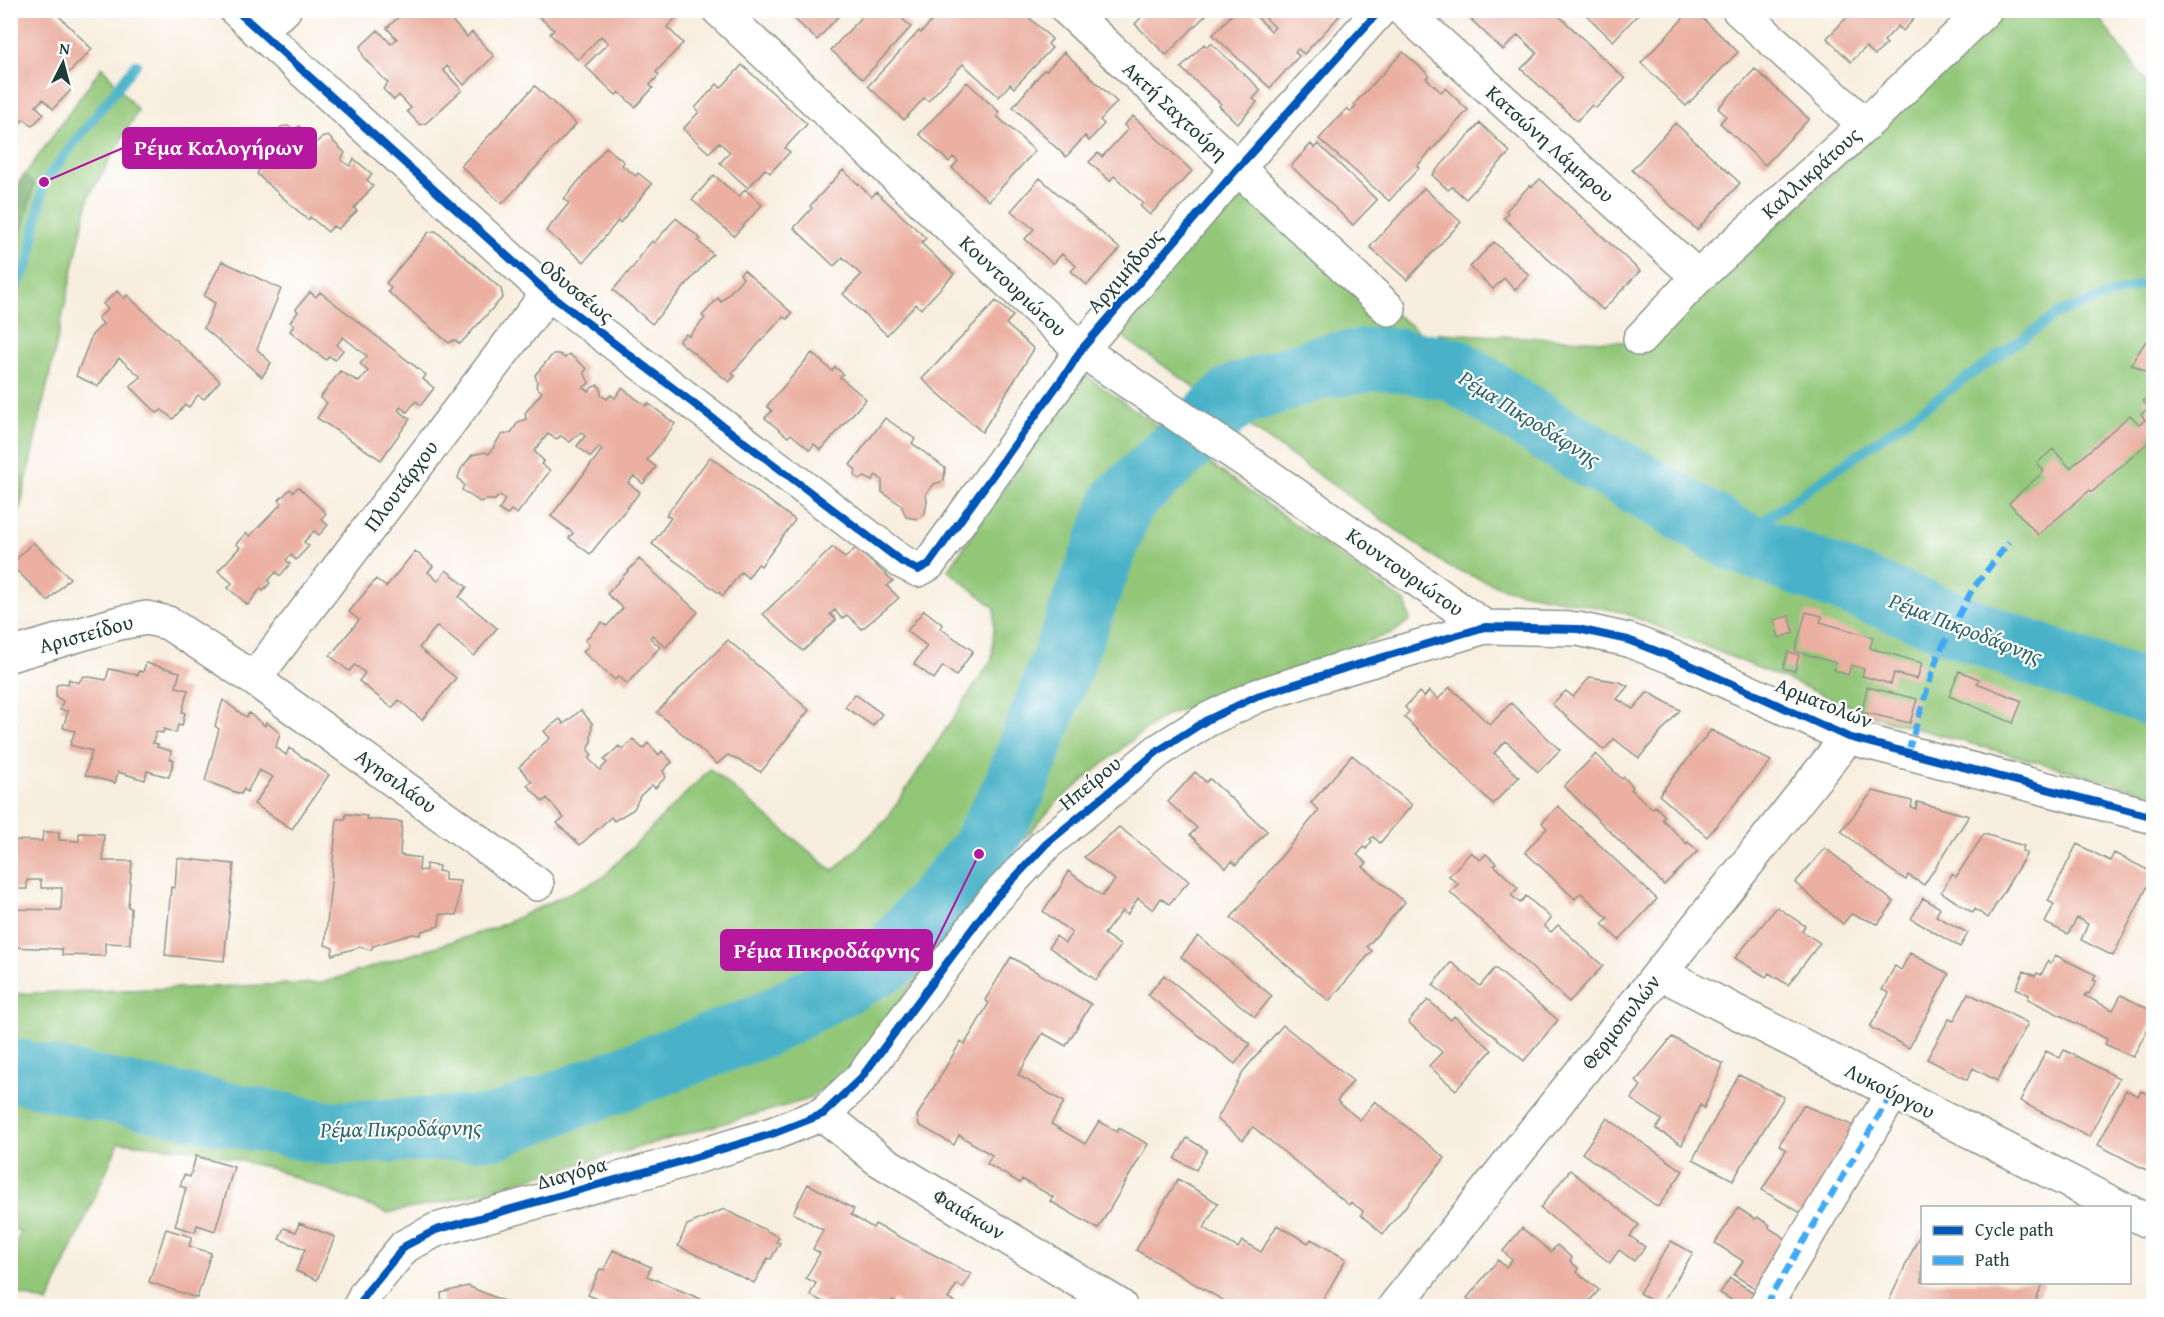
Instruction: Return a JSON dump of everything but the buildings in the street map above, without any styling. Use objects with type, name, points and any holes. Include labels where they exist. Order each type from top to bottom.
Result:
[{"type":"street","points":[[247,20],[284,10]]},
{"type":"street","name":"Κουντουριώτου","points":[[719,10],[1081,350],[1264,472],[1485,627]]},
{"type":"street","name":"Ακτή Σαχτούρη","points":[[1068,10],[1237,170],[1389,309]]},
{"type":"street","name":"Αρχιμήδους","points":[[918,570],[929,564],[1081,350],[1380,10]]},
{"type":"street","name":"Κατσώνη Λάμπρου","points":[[1403,10],[1698,277]]},
{"type":"street","points":[[1739,10],[1865,125]]},
{"type":"street","name":"Καλλικράτους","points":[[1640,339],[1698,277],[1865,125],[1985,10]]},
{"type":"street","name":"Οδυσσέως","points":[[247,20],[548,293],[902,562],[918,570]]},
{"type":"street","name":"Πλουτάρχου","points":[[254,679],[548,293]]},
{"type":"street","name":"Αριστείδου","points":[[10,655],[119,623],[147,618],[168,623],[254,679]]},
{"type":"street","name":"Αρματολών","points":[[1485,627],[1578,629],[1628,640],[1677,659],[1848,736],[2154,817]]},
{"type":"street","name":"Ηπείρου","points":[[823,1114],[861,1078],[993,901],[1046,844],[1158,751],[1206,720],[1257,696],[1485,627]]},
{"type":"street","name":"Αγησιλάου","points":[[254,679],[537,884]]},
{"type":"street","name":"Θερμοπυλών","points":[[1395,1306],[1848,736]]},
{"type":"street","name":"Λυκούργου","points":[[1660,973],[2117,1206]]},
{"type":"street","points":[[1765,1306],[1893,1092]]},
{"type":"street","name":"Διαγόρα","points":[[360,1306],[366,1293],[405,1246],[436,1230],[676,1163],[772,1134],[823,1114]]},
{"type":"street","name":"Φαιάκων","points":[[823,1114],[878,1159],[1120,1306]]},
{"type":"street","points":[[2131,1212],[2154,1224]]},
{"type":"green space","points":[[2005,11],[2094,11],[2153,92],[2153,794],[1882,719],[1622,612],[1506,589],[1449,567],[1109,327],[1237,180],[1389,309],[1555,435],[1560,430],[1436,340],[1438,333],[1625,342],[1670,327]]},
{"type":"green space","points":[[102,67],[138,111],[89,196],[11,549],[11,194]]},
{"type":"green space","points":[[24,175],[34,184],[11,264],[11,194]]},
{"type":"green space","points":[[1084,374],[1406,603],[1410,620],[1394,632],[1167,715],[1137,736],[1055,804],[980,890],[852,1068],[806,1100],[446,1202],[387,1213],[270,1168],[197,1150],[119,1142],[48,1303],[11,1292],[11,1262],[20,1231],[10,1228],[10,994],[322,983],[497,927],[602,878],[710,769],[833,871],[886,820],[992,659],[995,608],[948,570]]},
{"type":"waterway","points":[[10,300],[29,262],[44,182],[136,64]]},
{"type":"waterway","points":[[1736,540],[2059,313],[2154,280]]},
{"type":"waterway","name":"Ρέμα Πικροδάφνης","points":[[10,1069],[84,1086],[328,1133],[494,1127],[764,1025],[888,959],[979,854],[1014,790],[1123,501],[1235,396],[1321,367],[1383,358],[1453,369],[1555,435],[1736,540],[2055,662],[2154,695]]},
{"type":"marked path","points":[[1908,752],[1938,655],[1972,590],[2009,542]]},
{"type":"marked path","points":[[1765,1306],[1893,1092]]},
{"type":"cycle path","points":[[236,10],[548,293],[902,562],[918,570],[929,564],[1081,350],[1237,169],[1380,10]]},
{"type":"cycle path","points":[[360,1306],[366,1293],[405,1246],[436,1230],[676,1163],[772,1134],[823,1114],[861,1078],[993,901],[1046,844],[1158,751],[1207,720],[1257,696],[1485,627],[1578,629],[1628,640],[1677,659],[1848,737],[2154,817]]},
{"type":"place","name":"Ρέμα Καλογήρων","points":[[44,182]]},
{"type":"place","name":"Ρέμα Πικροδάφνης","points":[[979,854]]}]
